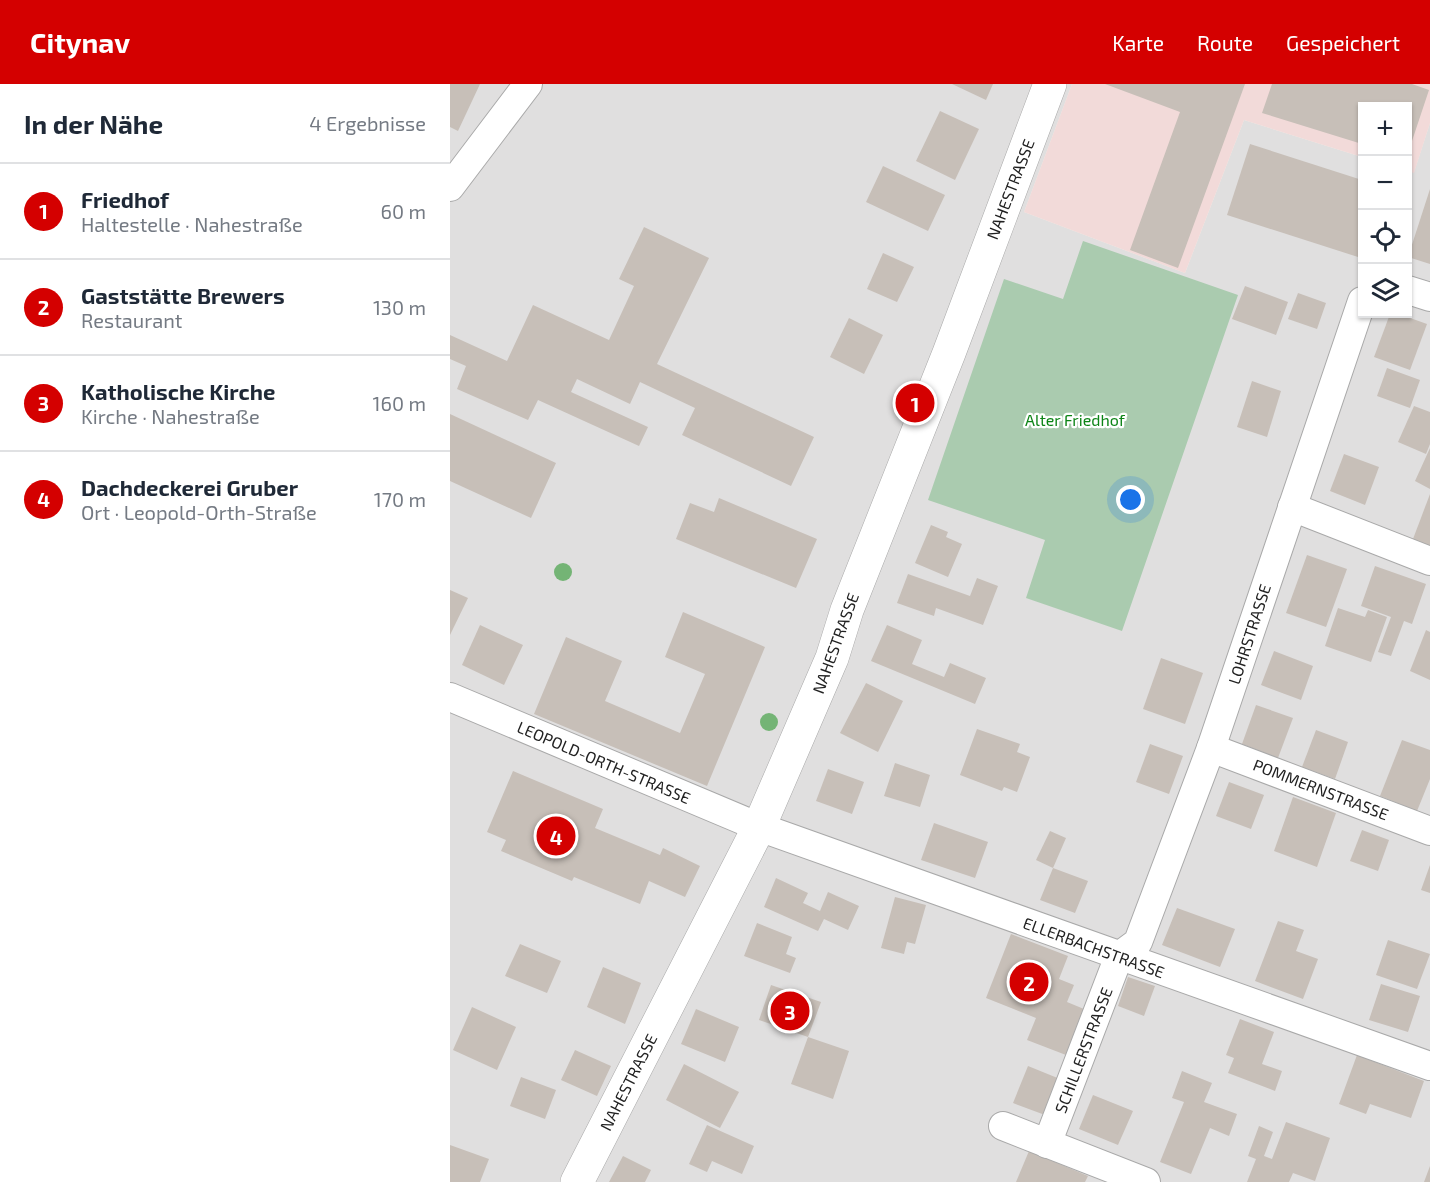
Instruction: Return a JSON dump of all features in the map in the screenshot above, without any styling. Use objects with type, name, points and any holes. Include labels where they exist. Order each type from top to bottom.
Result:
[{"type":"street","points":[[450,187],[528,84]]},
{"type":"street","name":"NAHESTRASSE","points":[[577,1182],[759,827],[832,658],[847,610],[949,353],[1050,84]]},
{"type":"street","points":[[1412,292],[1430,297]]},
{"type":"street","name":"LOHRSTRASSE","points":[[1119,956],[1138,942],[1211,748],[1358,313]]},
{"type":"street","points":[[1292,507],[1430,561]]},
{"type":"street","name":"LEOPOLD-ORTH-STRASSE","points":[[450,697],[759,827]]},
{"type":"street","name":"POMMERNSTRASSE","points":[[1211,748],[1430,831]]},
{"type":"street","name":"ELLERBACHSTRASSE","points":[[759,827],[1430,1066]]},
{"type":"street","name":"SCHILLERSTRASSE","points":[[1047,1144],[1119,956]]},
{"type":"street","points":[[1004,1125],[1146,1182]]},
{"type":"shaded area","points":[[450,84],[1072,84],[1024,212],[1185,273],[1244,120],[1358,156],[1358,318],[1412,318],[1412,172],[1414,172],[1430,123],[1430,1182],[450,1182]]},
{"type":"shaded area","points":[[1072,84],[1430,84],[1430,123],[1414,173],[1412,172],[1412,102],[1358,102],[1358,156],[1244,120],[1185,273],[1024,212]]},
{"type":"green space","name":"Alter Friedhof","points":[[1083,241],[1238,295],[1122,631],[1026,598],[1045,540],[928,500],[1004,279],[1063,299]]},
{"type":"building","points":[[450,84],[480,84],[458,131],[450,127]]},
{"type":"building","points":[[952,84],[993,84],[986,100]]},
{"type":"building","points":[[1105,84],[1245,84],[1178,268],[1130,250],[1180,112]]},
{"type":"building","points":[[1272,84],[1412,84],[1429,90],[1412,141],[1412,102],[1358,102],[1358,143],[1262,113]]},
{"type":"building","points":[[940,111],[979,129],[955,180],[916,161]]},
{"type":"building","points":[[1250,144],[1358,179],[1358,257],[1227,215]]},
{"type":"building","points":[[883,166],[945,195],[928,231],[866,202]]},
{"type":"building","points":[[1430,189],[1430,264],[1412,258],[1412,245]]},
{"type":"building","points":[[644,227],[709,258],[657,364],[814,437],[791,486],[682,435],[695,408],[640,382],[630,404],[577,379],[571,392],[648,427],[639,446],[538,400],[528,420],[457,389],[466,366],[450,359],[450,335],[507,361],[533,305],[609,340],[634,286],[619,279]]},
{"type":"building","points":[[883,253],[914,267],[897,302],[867,289]]},
{"type":"building","points":[[1245,286],[1288,302],[1276,335],[1232,319]]},
{"type":"building","points":[[1298,293],[1326,303],[1317,329],[1288,319]]},
{"type":"building","points":[[849,318],[883,335],[864,374],[830,357]]},
{"type":"building","points":[[1389,318],[1410,318],[1427,324],[1410,370],[1374,357]]},
{"type":"building","points":[[1387,368],[1420,380],[1410,408],[1377,396]]},
{"type":"building","points":[[1252,381],[1281,391],[1267,437],[1237,427]]},
{"type":"building","points":[[1414,406],[1430,412],[1430,444],[1426,454],[1398,442]]},
{"type":"building","points":[[450,414],[556,463],[531,518],[450,481]]},
{"type":"building","points":[[1430,448],[1430,489],[1415,481]]},
{"type":"building","points":[[1344,454],[1379,467],[1365,505],[1330,491]]},
{"type":"building","points":[[1430,494],[1430,546],[1413,539]]},
{"type":"building","points":[[719,498],[817,539],[796,588],[676,539],[690,503],[714,512]]},
{"type":"building","points":[[931,525],[948,532],[946,537],[962,544],[948,577],[915,563]]},
{"type":"building","points":[[1307,555],[1347,569],[1326,627],[1286,613]]},
{"type":"building","points":[[1375,566],[1426,584],[1412,624],[1404,621],[1391,656],[1378,652],[1391,617],[1361,606]]},
{"type":"building","points":[[908,574],[970,596],[977,578],[998,586],[983,625],[936,608],[934,616],[897,603]]},
{"type":"building","points":[[450,590],[468,598],[450,635]]},
{"type":"building","points":[[1338,608],[1365,617],[1368,610],[1387,617],[1371,662],[1325,646]]},
{"type":"building","points":[[683,612],[765,647],[707,786],[534,714],[566,637],[622,661],[605,701],[680,733],[705,674],[665,657]]},
{"type":"building","points":[[480,625],[523,645],[504,685],[462,665]]},
{"type":"building","points":[[887,625],[922,640],[912,664],[944,677],[950,663],[986,678],[975,704],[871,661]]},
{"type":"building","points":[[1426,630],[1430,632],[1430,680],[1410,671]]},
{"type":"building","points":[[1274,651],[1313,666],[1301,700],[1261,685]]},
{"type":"building","points":[[1161,658],[1203,673],[1185,724],[1143,709]]},
{"type":"building","points":[[866,683],[903,701],[878,752],[840,733]]},
{"type":"building","points":[[1256,705],[1293,718],[1278,758],[1242,744]]},
{"type":"building","points":[[977,729],[1020,744],[1017,752],[1030,757],[1017,792],[1004,787],[1002,791],[960,775]]},
{"type":"building","points":[[1316,730],[1348,742],[1335,779],[1302,767]]},
{"type":"building","points":[[1402,740],[1430,750],[1430,779],[1417,811],[1380,796]]},
{"type":"building","points":[[1150,744],[1183,756],[1169,794],[1136,782]]},
{"type":"building","points":[[895,763],[930,775],[920,807],[884,796]]},
{"type":"building","points":[[828,769],[864,782],[852,814],[816,801]]},
{"type":"building","points":[[513,771],[603,809],[595,828],[660,855],[663,848],[700,866],[685,897],[649,881],[640,904],[574,877],[572,881],[501,851],[506,840],[487,832]]},
{"type":"building","points":[[1229,782],[1264,795],[1251,829],[1216,816]]},
{"type":"building","points":[[1293,797],[1336,813],[1317,867],[1274,851]]},
{"type":"building","points":[[934,823],[988,842],[975,878],[921,860]]},
{"type":"building","points":[[1362,830],[1389,840],[1378,871],[1350,861]]},
{"type":"building","points":[[1050,831],[1066,838],[1053,868],[1036,860]]},
{"type":"building","points":[[1430,865],[1430,893],[1421,890]]},
{"type":"building","points":[[1053,868],[1088,881],[1075,913],[1040,900]]},
{"type":"building","points":[[776,878],[808,893],[803,903],[820,911],[828,892],[859,906],[848,930],[824,919],[818,931],[764,907]]},
{"type":"building","points":[[895,897],[926,905],[915,944],[907,942],[904,954],[881,948]]},
{"type":"building","points":[[1177,908],[1235,929],[1220,967],[1162,945]]},
{"type":"building","points":[[1278,921],[1304,930],[1296,951],[1318,959],[1303,999],[1255,981]]},
{"type":"building","points":[[757,923],[792,937],[786,954],[796,958],[790,973],[744,956]]},
{"type":"building","points":[[1011,934],[1068,956],[1059,979],[1074,985],[1067,1002],[1084,1009],[1066,1055],[1027,1040],[1036,1018],[986,998]]},
{"type":"building","points":[[1388,940],[1430,954],[1417,989],[1376,975]]},
{"type":"building","points":[[520,944],[561,961],[547,993],[505,976]]},
{"type":"building","points":[[603,967],[641,983],[625,1024],[587,1007]]},
{"type":"building","points":[[1128,977],[1155,986],[1144,1016],[1118,1006]]},
{"type":"building","points":[[1381,984],[1420,996],[1408,1032],[1369,1020]]},
{"type":"building","points":[[771,985],[821,1002],[808,1037],[759,1020]]},
{"type":"building","points":[[472,1007],[516,1027],[497,1070],[453,1050]]},
{"type":"building","points":[[696,1009],[739,1027],[725,1062],[681,1044]]},
{"type":"building","points":[[1240,1019],[1274,1032],[1262,1064],[1282,1071],[1275,1091],[1228,1073],[1234,1058],[1226,1055]]},
{"type":"building","points":[[808,1037],[849,1051],[833,1099],[791,1084]]},
{"type":"building","points":[[575,1050],[611,1066],[597,1096],[561,1080]]},
{"type":"building","points":[[1357,1055],[1424,1081],[1411,1118],[1370,1104],[1366,1114],[1339,1104]]},
{"type":"building","points":[[684,1064],[739,1092],[720,1128],[666,1100]]},
{"type":"building","points":[[1028,1066],[1060,1079],[1045,1115],[1013,1103]]},
{"type":"building","points":[[1182,1071],[1212,1083],[1204,1102],[1237,1114],[1229,1136],[1210,1128],[1191,1174],[1160,1162],[1184,1102],[1172,1098]]},
{"type":"building","points":[[521,1077],[556,1090],[545,1119],[510,1106]]},
{"type":"building","points":[[1093,1095],[1133,1111],[1118,1145],[1079,1129]]},
{"type":"building","points":[[1286,1122],[1330,1138],[1315,1181],[1293,1173],[1289,1182],[1247,1182],[1256,1159],[1248,1156],[1259,1126],[1273,1132],[1264,1156],[1272,1159]]},
{"type":"building","points":[[707,1125],[754,1146],[742,1174],[712,1161],[707,1172],[689,1164]]},
{"type":"building","points":[[450,1145],[489,1159],[480,1182],[450,1182]]},
{"type":"building","points":[[1029,1151],[1088,1176],[1085,1182],[1016,1182]]},
{"type":"building","points":[[623,1156],[651,1170],[645,1182],[609,1182]]},
{"type":"building","points":[[1430,1166],[1430,1182],[1424,1182]]},
{"type":"place","name":"Friedhof","points":[[915,403]]},
{"type":"place","name":"Dachdeckerei Gruber","points":[[556,836]]},
{"type":"place","name":"Gaststätte Brewers","points":[[1029,982]]},
{"type":"place","name":"Katholische Kirche","points":[[790,1011]]}]
